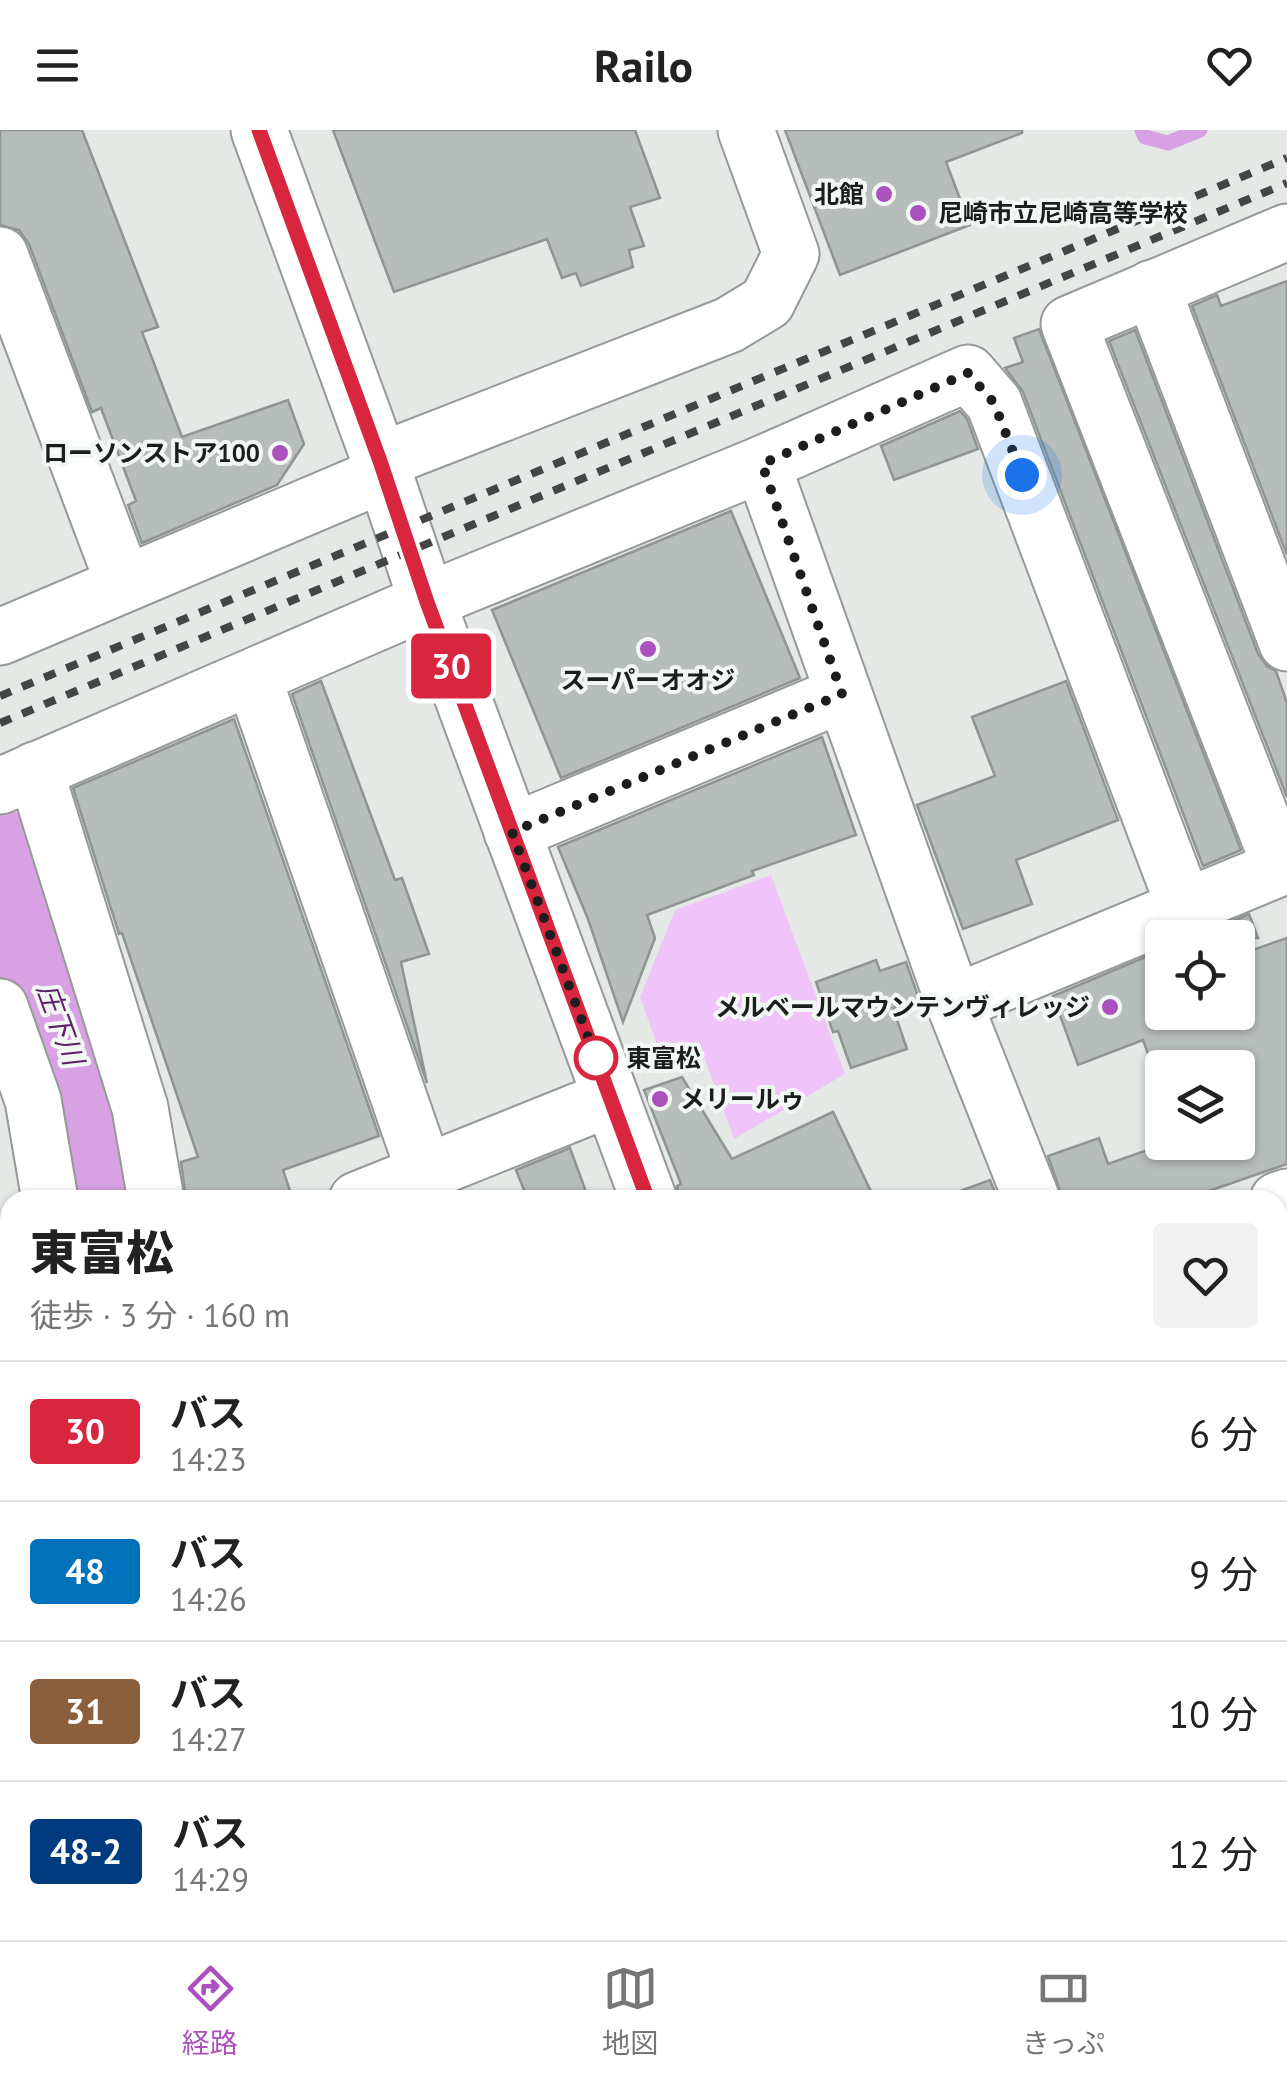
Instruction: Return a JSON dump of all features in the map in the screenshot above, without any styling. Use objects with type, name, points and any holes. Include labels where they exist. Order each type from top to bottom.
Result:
[{"type":"street","points":[[259,130],[427,602],[644,1190]]},
{"type":"street","points":[[2,633],[124,584],[382,468],[729,325],[767,302],[792,254],[746,130]]},
{"type":"street","points":[[954,1003],[1284,866],[1069,324],[1287,232]]},
{"type":"street","points":[[0,255],[124,584]]},
{"type":"street","points":[[1152,288],[1287,644]]},
{"type":"street","points":[[154,1190],[140,1108],[16,779],[968,373],[994,403],[1185,908]]},
{"type":"street","points":[[762,464],[954,1003],[1028,1190]]},
{"type":"street","points":[[253,677],[425,1173]]},
{"type":"street","points":[[512,832],[842,694]]},
{"type":"street","points":[[0,1006],[10,1070],[32,1100],[48,1190]]},
{"type":"street","points":[[382,1190],[610,1098]]},
{"type":"shaded area","points":[[771,875],[845,1074],[734,1139],[703,1054],[662,1058],[640,997],[675,910]]},
{"type":"building","points":[[0,130],[82,130],[158,327],[142,332],[182,437],[288,400],[304,444],[277,485],[142,543],[128,505],[136,501],[101,408],[92,412],[29,244],[19,230],[0,225]]},
{"type":"building","points":[[333,130],[635,130],[660,198],[630,207],[644,246],[629,250],[633,267],[581,286],[576,273],[562,278],[547,239],[394,292]]},
{"type":"building","name":"北館","points":[[785,130],[1022,133],[946,162],[970,225],[840,275]]},
{"type":"building","points":[[1287,281],[1287,555],[1192,306],[1217,295],[1221,306]]},
{"type":"building","points":[[1039,329],[1241,850],[1203,866],[1023,392],[1005,368],[1023,362],[1014,338]]},
{"type":"building","points":[[1135,330],[1258,654],[1276,671],[1287,703],[1287,797],[1109,341]]},
{"type":"building","points":[[960,411],[978,449],[894,480],[881,446]]},
{"type":"building","name":"スーパーオオジ","points":[[731,511],[800,678],[561,778],[492,610]]},
{"type":"building","points":[[321,681],[395,880],[402,878],[429,954],[401,962],[427,1083],[292,694]]},
{"type":"building","points":[[1066,681],[1118,820],[1016,860],[1032,904],[963,929],[917,805],[995,776],[972,717]]},
{"type":"building","points":[[234,719],[379,1136],[283,1170],[290,1190],[185,1190],[181,1162],[198,1157],[122,933],[119,934],[73,788]]},
{"type":"building","points":[[822,737],[856,835],[752,871],[754,875],[647,915],[655,938],[623,1022],[588,919],[558,847]]},
{"type":"building","points":[[1287,938],[1287,1164],[1212,1190],[1060,1190],[1048,1156],[1099,1138],[1108,1164],[1145,1151],[1145,1160],[1255,1160],[1255,1050],[1147,1050],[1143,1040],[1078,1065],[1053,996],[1145,957],[1145,1030],[1255,1030],[1255,949]]},
{"type":"building","points":[[876,960],[880,971],[906,962],[919,999],[893,1008],[907,1049],[851,1068],[838,1031],[833,1032],[816,982]]},
{"type":"building","points":[[682,1077],[732,1159],[833,1112],[870,1190],[678,1190],[681,1184],[644,1090]]},
{"type":"building","points":[[570,1148],[585,1190],[524,1190],[516,1170]]},
{"type":"building","points":[[990,1180],[994,1190],[963,1190]]},
{"type":"waterway","points":[[1142,130],[1145,137],[1168,143],[1200,130]]},
{"type":"waterway","name":"庄下川","points":[[0,853],[85,1092],[102,1190]]},
{"type":"railway","points":[[0,696],[1287,158]]},
{"type":"railway","points":[[0,723],[1287,183]]},
{"type":"bus line","name":"30","points":[[259,130],[380,461],[427,602],[644,1190]]},
{"type":"place","name":"北館","points":[[884,194]]},
{"type":"place","name":"尼崎市立尼崎高等学校","points":[[918,213]]},
{"type":"place","name":"ローソンストア100","points":[[280,453]]},
{"type":"place","name":"スーパーオオジ","points":[[648,649]]},
{"type":"place","name":"メルベールマウンテンヴィレッジ","points":[[1110,1007]]},
{"type":"place","name":"東富松","points":[[596,1058]]},
{"type":"place","name":"メリールゥ","points":[[660,1099]]},
{"type":"route","points":[[596,1058],[598,1064],[512,832],[842,694],[762,464],[968,373],[994,403],[1022,475]]}]
